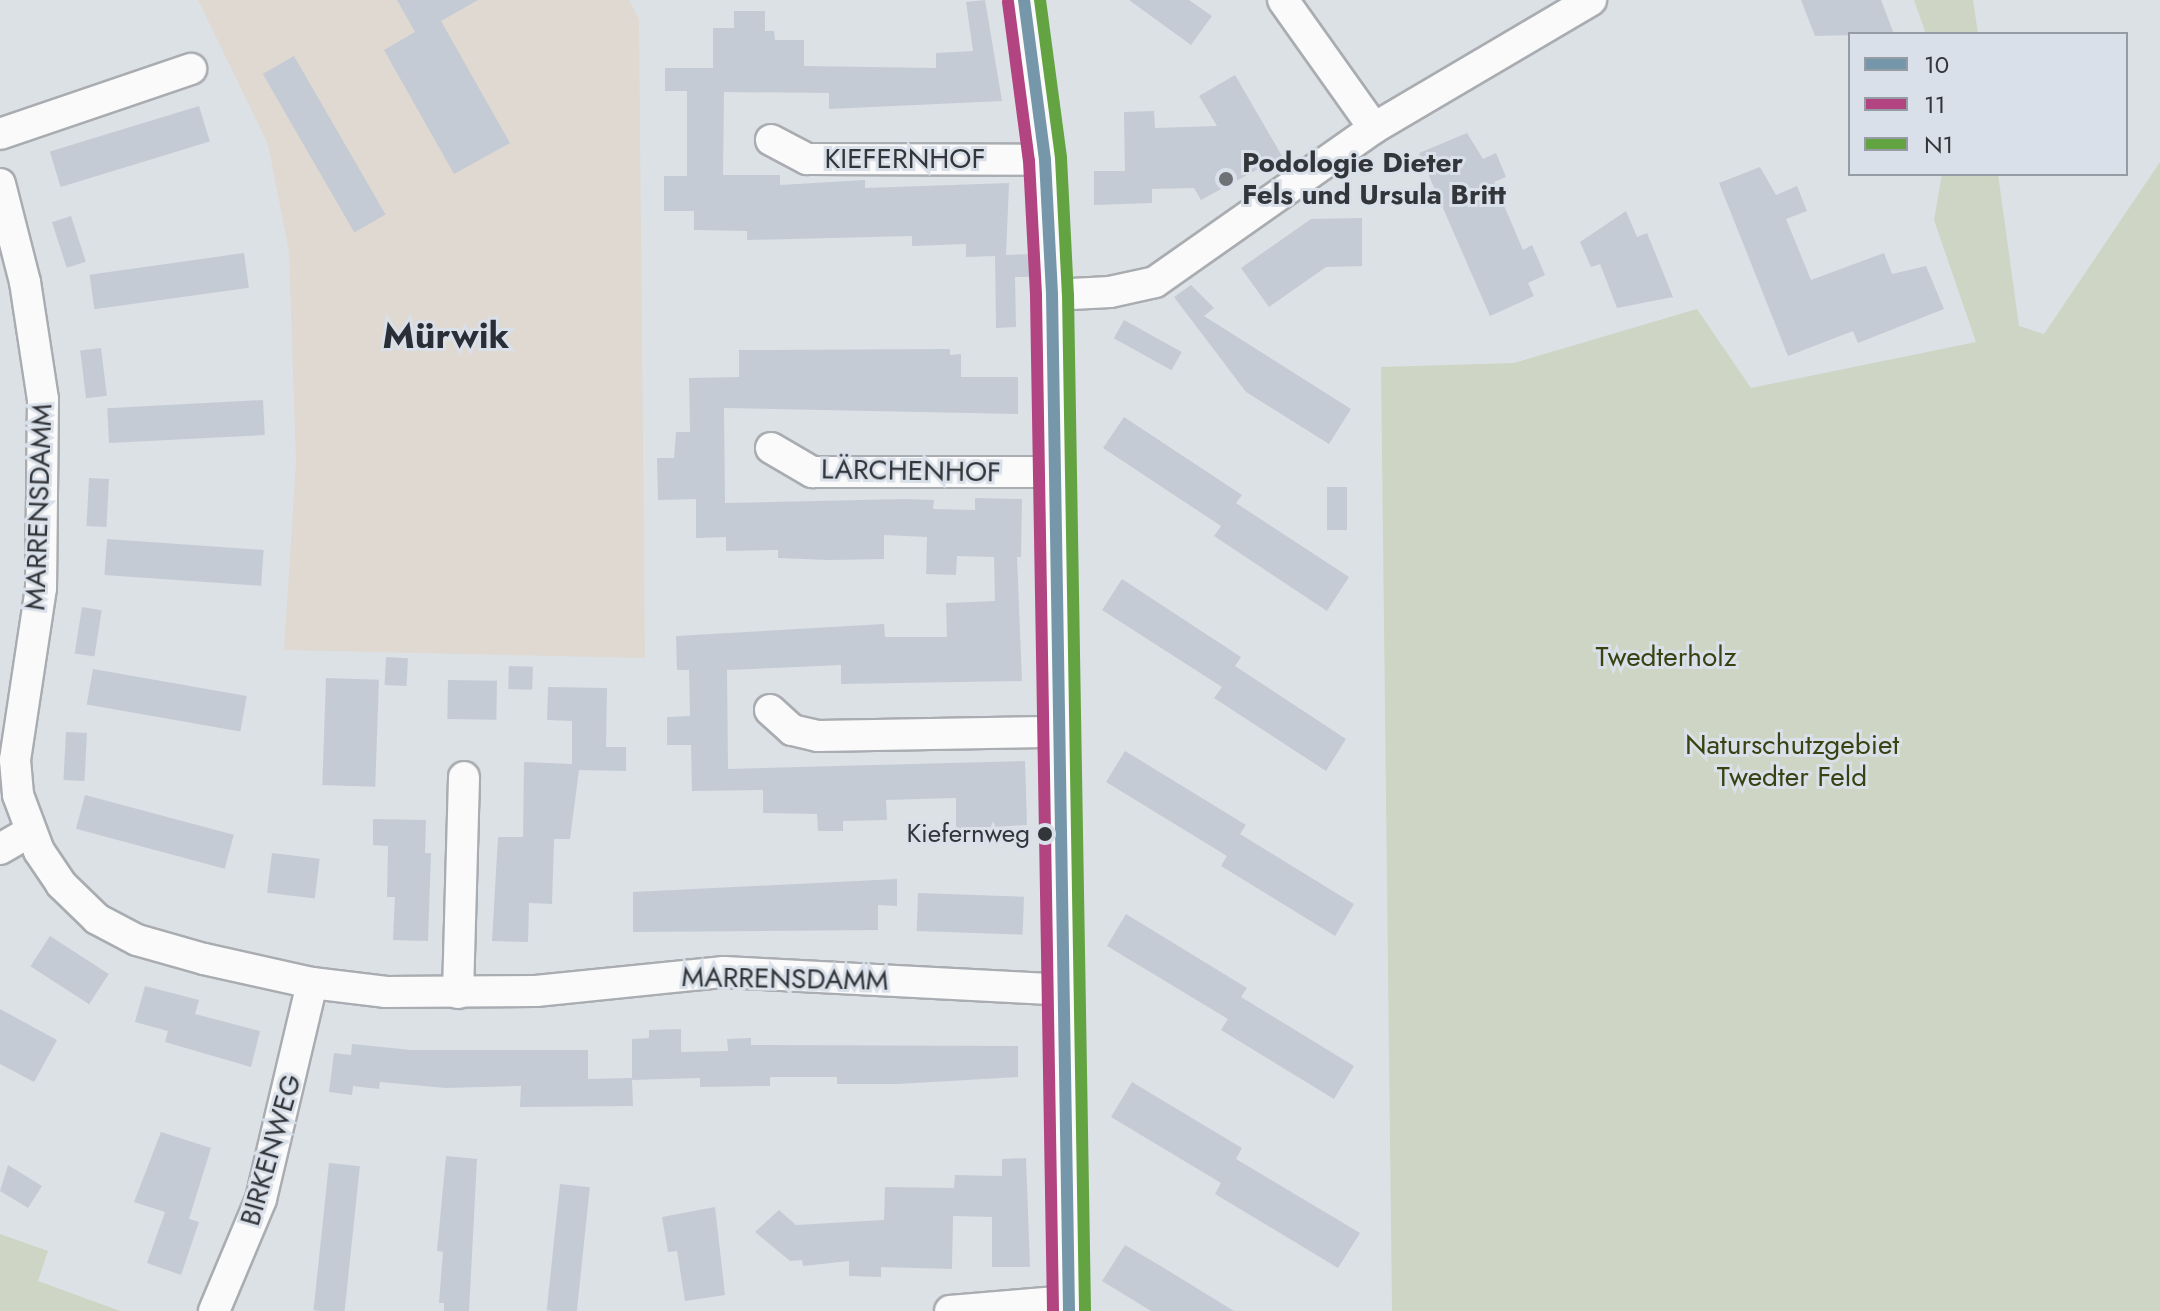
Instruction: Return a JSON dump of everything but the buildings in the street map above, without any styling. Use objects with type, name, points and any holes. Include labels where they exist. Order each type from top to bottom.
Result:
[{"type":"street","points":[[950,1311],[1069,1306],[1052,295],[1045,160],[1024,0]]},
{"type":"street","points":[[1283,0],[1374,128]]},
{"type":"street","points":[[1052,295],[1110,292],[1155,282],[1374,128],[1591,0]]},
{"type":"street","points":[[0,134],[191,69]]},
{"type":"street","name":"KIEFERNHOF","points":[[771,140],[807,159],[1045,160]]},
{"type":"street","name":"MARRENSDAMM","points":[[0,184],[25,282],[43,399],[41,588],[15,760],[29,832],[61,884],[110,926],[137,940],[312,983],[458,993],[724,972],[1064,990]]},
{"type":"street","name":"LÄRCHENHOF","points":[[771,448],[812,472],[1057,472]]},
{"type":"street","points":[[770,710],[792,730],[818,736],[1059,732]]},
{"type":"street","points":[[458,993],[464,777]]},
{"type":"street","points":[[0,849],[29,832]]},
{"type":"street","name":"BIRKENWEG","points":[[214,1311],[261,1199],[312,983]]},
{"type":"shaded area","points":[[198,0],[629,0],[639,19],[645,658],[284,650],[296,463],[289,252],[268,144]]},
{"type":"green space","points":[[1914,0],[1973,0],[1978,32],[1925,32]]},
{"type":"green space","name":"Twedterholz","points":[[2160,162],[2160,1311],[1392,1311],[1381,367],[1514,363],[1697,309],[1751,388],[1976,342],[1934,220],[1942,176],[1998,176],[2019,326],[2044,334]]},
{"type":"green space","points":[[0,1234],[48,1251],[38,1281],[120,1311],[0,1311]]},
{"type":"transit line","name":"10","points":[[1024,0],[1045,160],[1052,295],[1069,1311]]},
{"type":"transit line","name":"N1","points":[[1040,0],[1061,158],[1068,295],[1085,1311]]},
{"type":"transit line","name":"11","points":[[1008,2],[1029,161],[1036,296],[1053,1311]]},
{"type":"place","name":"Podologie Dieter Fels und Ursula Britt","points":[[1226,179]]},
{"type":"place","name":"Kiefernweg","points":[[1045,834]]},
{"type":"district","name":"Mürwik","points":[[446,336]]},
{"type":"park label","name":"Naturschutzgebiet Twedter Feld","points":[[1792,761]]}]
